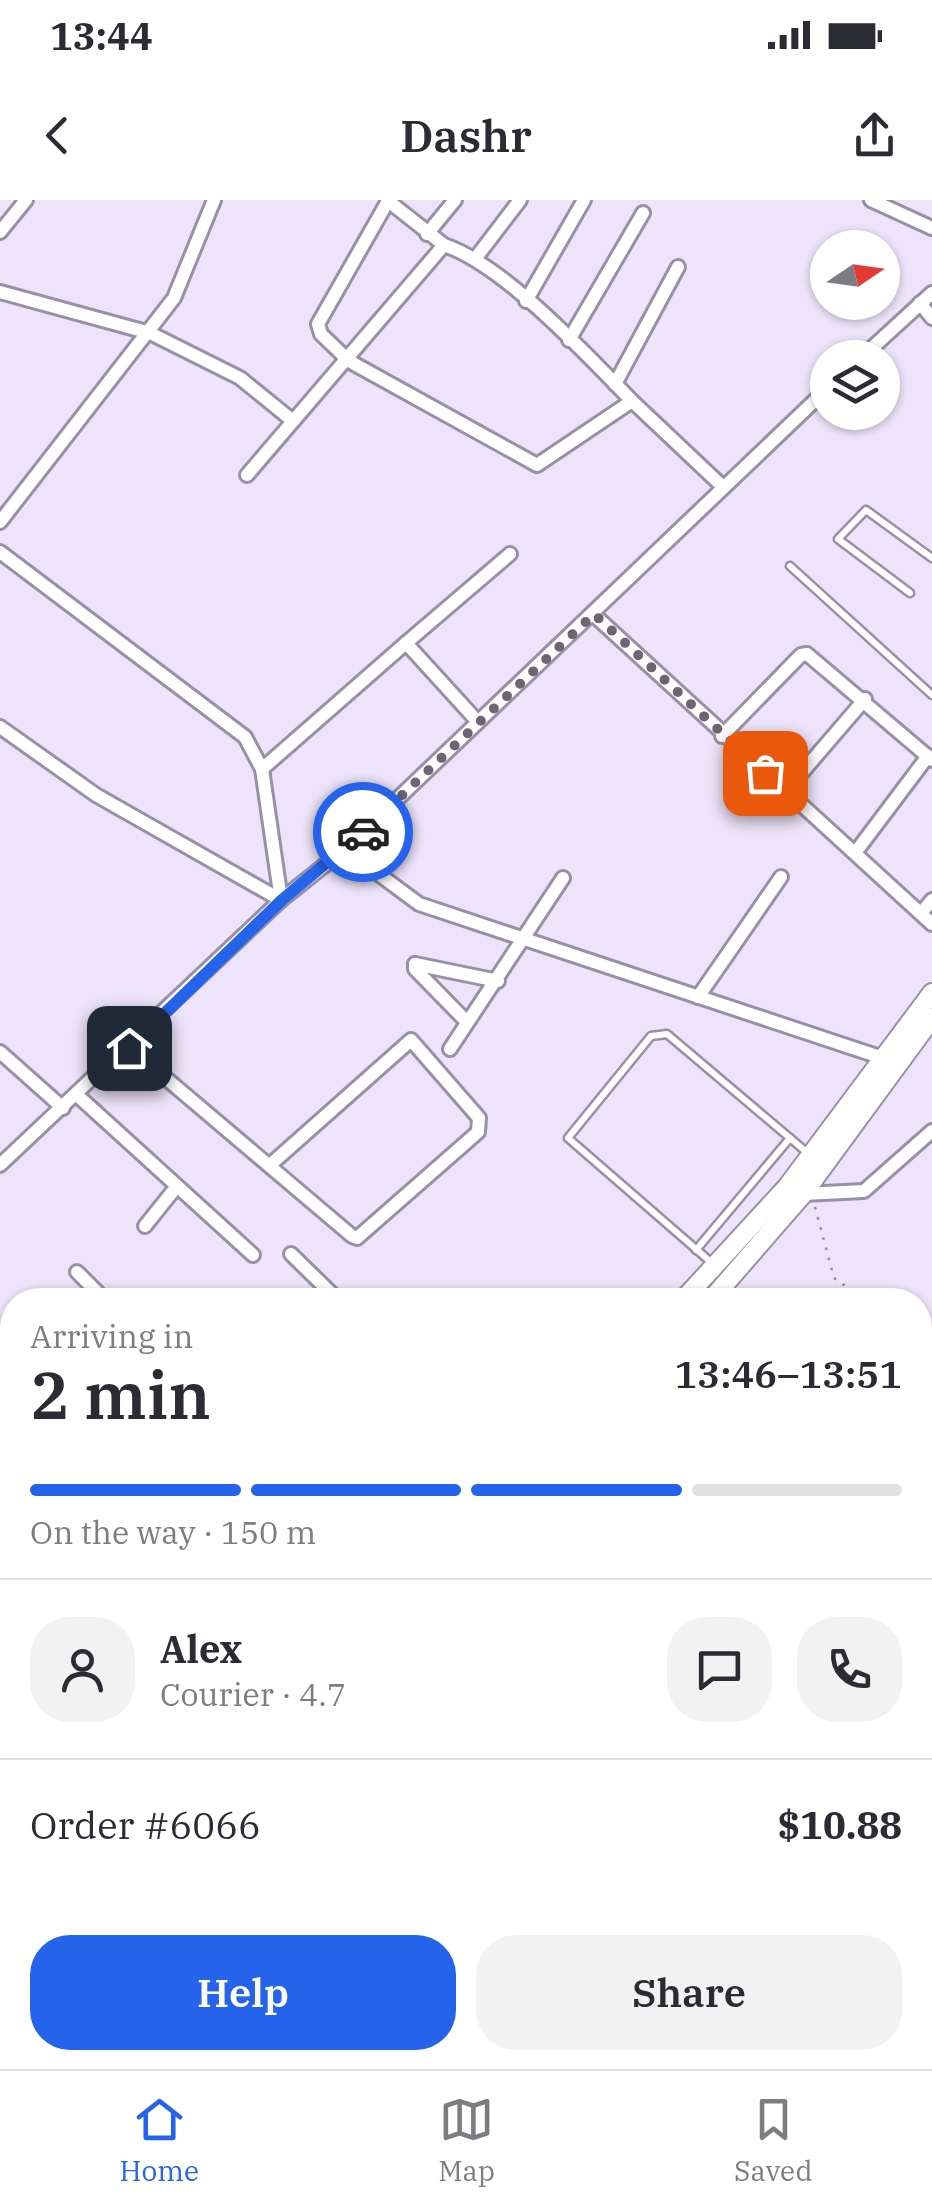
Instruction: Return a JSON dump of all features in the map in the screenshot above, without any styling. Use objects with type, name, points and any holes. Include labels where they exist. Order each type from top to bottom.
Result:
[{"type":"street","points":[[0,232],[26,200]]},
{"type":"street","points":[[0,522],[150,333],[181,285],[214,200]]},
{"type":"street","points":[[632,402],[537,464],[349,361],[321,334],[318,324],[387,200],[444,246],[475,259],[526,301],[722,486]]},
{"type":"street","points":[[427,234],[455,200]]},
{"type":"street","points":[[475,259],[520,200]]},
{"type":"street","points":[[526,301],[584,200]]},
{"type":"street","points":[[871,200],[932,228]]},
{"type":"street","points":[[569,340],[643,213]]},
{"type":"street","points":[[247,475],[444,246]]},
{"type":"street","points":[[615,384],[678,267]]},
{"type":"street","points":[[0,292],[150,333],[240,378],[293,421]]},
{"type":"street","points":[[879,340],[932,293]]},
{"type":"street","points":[[920,302],[932,318]]},
{"type":"street","points":[[0,1165],[129,1048],[282,900],[345,849],[810,405]]},
{"type":"street","points":[[0,552],[246,737],[262,769],[282,900]]},
{"type":"street","points":[[262,769],[510,554]]},
{"type":"street","points":[[594,614],[722,736],[929,919]]},
{"type":"street","points":[[406,643],[478,722]]},
{"type":"street","points":[[722,736],[801,655],[812,656],[864,699],[930,758],[855,853]]},
{"type":"street","points":[[786,791],[864,699]]},
{"type":"street","points":[[0,727],[96,794],[282,900]]},
{"type":"street","points":[[345,849],[419,904],[892,1062]]},
{"type":"street","points":[[450,1049],[563,878]]},
{"type":"street","points":[[698,996],[781,878]]},
{"type":"street","points":[[929,919],[932,900]]},
{"type":"street","points":[[466,1021],[415,964],[498,981]]},
{"type":"street","points":[[722,1288],[808,1195],[932,992]]},
{"type":"street","points":[[695,1288],[932,1018]]},
{"type":"street","points":[[129,1048],[270,1165],[358,1238],[478,1132],[479,1118],[411,1040],[270,1165]]},
{"type":"street","points":[[0,1052],[63,1108]]},
{"type":"street","points":[[77,1095],[253,1255]]},
{"type":"street","points":[[808,1195],[864,1191],[932,1131]]},
{"type":"street","points":[[145,1226],[177,1186]]},
{"type":"street","points":[[291,1254],[326,1288]]},
{"type":"street","points":[[77,1272],[94,1288]]},
{"type":"lane","points":[[910,593],[838,539],[866,510],[932,558]]},
{"type":"lane","points":[[790,566],[932,695]]},
{"type":"lane","points":[[716,1266],[572,1146],[571,1130],[659,1032],[811,1156]]},
{"type":"lane","points":[[696,1250],[790,1138]]},
{"type":"path","points":[[808,1195],[834,1278],[848,1288]]},
{"type":"way so far","points":[[363,832],[594,614],[765,773]]},
{"type":"route","points":[[129,1048],[282,900],[363,832]]}]
